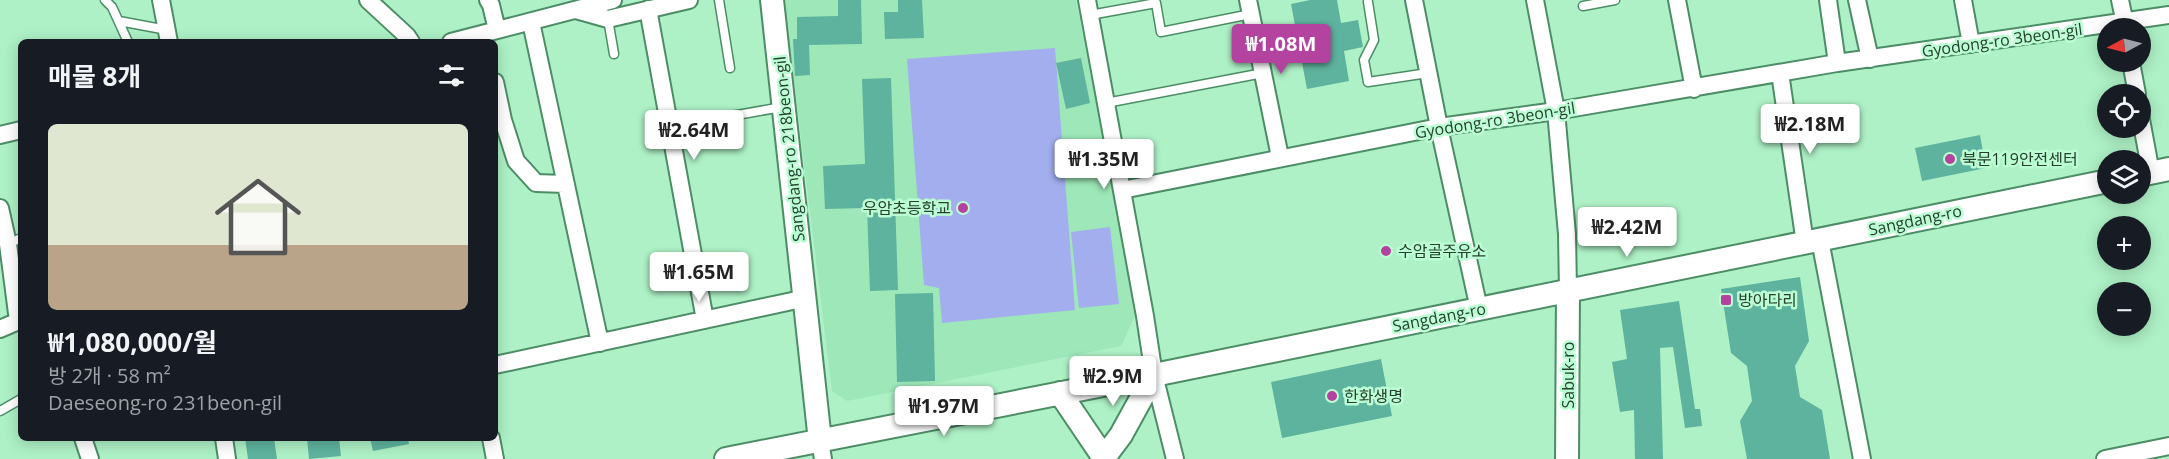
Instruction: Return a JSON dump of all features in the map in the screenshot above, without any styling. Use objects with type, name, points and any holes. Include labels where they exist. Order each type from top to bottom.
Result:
[{"type":"main road","name":"Sangdang-ro 218beon-gil","points":[[772,0],[822,450]]},
{"type":"main road","name":"Sangdang-ro","points":[[726,459],[822,450],[1060,393],[2097,184]]},
{"type":"main road","name":"Sabuk-ro","points":[[1567,459],[1568,291]]},
{"type":"main road","points":[[1060,393],[1103,458],[1121,435],[1154,375]]},
{"type":"street","points":[[161,0],[168,36]]},
{"type":"street","points":[[368,0],[409,39]]},
{"type":"street","points":[[488,0],[491,5],[489,35]]},
{"type":"street","points":[[467,39],[613,0]]},
{"type":"street","points":[[576,10],[608,19],[689,0]]},
{"type":"street","points":[[1414,0],[1439,128],[1479,309]]},
{"type":"street","points":[[1535,0],[1556,111],[1567,234],[1568,291]]},
{"type":"street","points":[[1677,0],[1694,89]]},
{"type":"street","points":[[1827,0],[1837,63]]},
{"type":"street","points":[[1857,0],[1869,59]]},
{"type":"street","points":[[1963,0],[1971,44]]},
{"type":"street","points":[[2120,0],[2124,18]]},
{"type":"street","points":[[1088,7],[1154,375],[1175,459]]},
{"type":"street","points":[[1249,7],[1280,157]]},
{"type":"street","points":[[648,9],[705,320]]},
{"type":"street","name":"Gyodong-ro 3beon-gil","points":[[2151,19],[2169,15]]},
{"type":"street","points":[[531,22],[600,342]]},
{"type":"street","name":"Gyodong-ro 3beon-gil","points":[[1122,190],[1280,157],[1439,128],[1694,89],[1837,63],[2097,28]]},
{"type":"street","points":[[1780,73],[1812,241],[1862,459]]},
{"type":"street","points":[[498,96],[516,162],[536,183],[565,184]]},
{"type":"street","points":[[0,135],[18,131]]},
{"type":"street","points":[[2145,138],[2153,172]]},
{"type":"street","points":[[0,208],[14,241],[18,294]]},
{"type":"street","points":[[498,364],[806,298]]},
{"type":"street","points":[[0,329],[18,322]]},
{"type":"street","points":[[84,441],[90,459]]},
{"type":"street","points":[[224,441],[227,459]]},
{"type":"street","points":[[491,441],[495,459]]},
{"type":"street","points":[[2105,459],[2168,450]]},
{"type":"lane","points":[[105,0],[112,7],[127,39]]},
{"type":"lane","points":[[719,0],[730,69]]},
{"type":"lane","points":[[1583,6],[1615,0]]},
{"type":"lane","points":[[1368,2],[1374,40],[1364,60],[1368,82],[1428,73]]},
{"type":"lane","points":[[1088,7],[1156,3],[1161,32],[1249,7]]},
{"type":"lane","points":[[608,19],[614,54]]},
{"type":"lane","points":[[119,21],[168,36]]},
{"type":"lane","points":[[1106,103],[1263,73]]},
{"type":"lane","points":[[720,118],[784,107]]},
{"type":"lane","points":[[0,411],[18,401]]},
{"type":"shaded area","name":"우암초등학교","points":[[784,0],[1076,0],[1108,167],[1139,307],[1121,346],[847,401],[832,391]]},
{"type":"shaded area","points":[[1055,48],[1075,310],[942,323],[939,288],[924,285],[907,59]]},
{"type":"shaded area","points":[[1110,227],[1119,304],[1079,308],[1071,232]]},
{"type":"building","points":[[838,0],[861,0],[862,44],[809,45],[810,75],[795,76],[793,39],[797,39],[797,17],[838,16]]},
{"type":"building","points":[[898,0],[922,0],[924,38],[885,39],[884,12],[898,12]]},
{"type":"building","points":[[1310,0],[1337,0],[1341,23],[1358,20],[1363,47],[1344,51],[1349,81],[1307,89],[1291,4]]},
{"type":"building","points":[[1081,58],[1090,103],[1066,109],[1056,63]]},
{"type":"building","points":[[891,78],[898,290],[870,291],[867,208],[825,209],[823,166],[865,164],[862,79]]},
{"type":"building","points":[[1980,135],[1986,168],[1922,181],[1915,148]]},
{"type":"building","points":[[1800,277],[1809,341],[1795,366],[1800,397],[1822,410],[1830,459],[1747,459],[1740,421],[1752,401],[1747,366],[1731,353],[1721,289]]},
{"type":"building","points":[[933,293],[935,381],[897,382],[895,294]]},
{"type":"building","points":[[1679,301],[1695,409],[1700,409],[1702,426],[1685,428],[1673,347],[1660,348],[1663,459],[1635,459],[1634,410],[1620,412],[1612,362],[1627,359],[1620,310]]},
{"type":"building","points":[[1381,359],[1392,416],[1282,438],[1271,382]]},
{"type":"building","points":[[245,441],[274,441],[277,459],[248,459]]},
{"type":"building","points":[[307,441],[339,441],[341,456],[309,459]]},
{"type":"building","points":[[371,441],[408,441],[409,444],[373,451]]},
{"type":"place","name":"북문119안전센터","points":[[1950,159]]},
{"type":"place","name":"우암초등학교","points":[[963,208]]},
{"type":"place","name":"수암골주유소","points":[[1386,251]]},
{"type":"place","name":"방아다리","points":[[1726,300]]},
{"type":"place","name":"한화생명","points":[[1332,396]]}]
